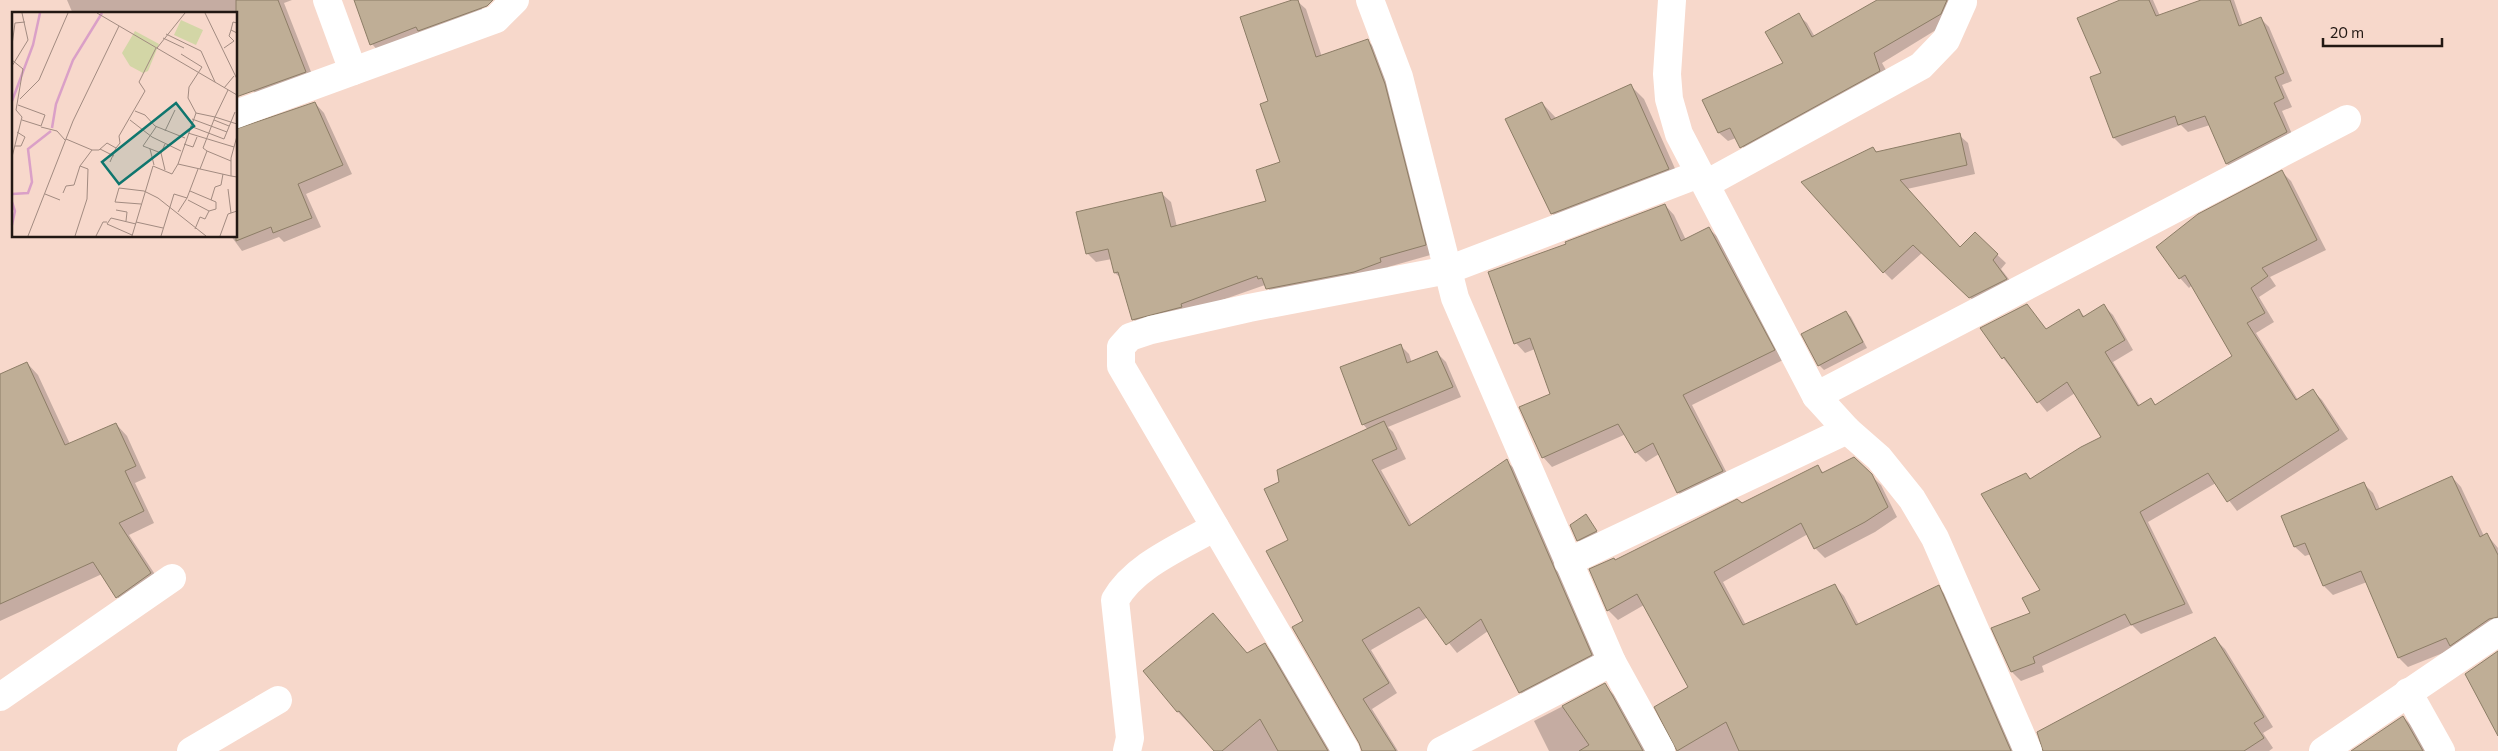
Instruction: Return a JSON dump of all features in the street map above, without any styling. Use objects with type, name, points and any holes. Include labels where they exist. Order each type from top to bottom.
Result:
[{"type":"street","points":[[327,0],[353,72]]},
{"type":"street","points":[[238,113],[496,19],[515,0]]},
{"type":"street","points":[[1370,0],[1399,77],[1455,298],[1612,662],[1661,751]]},
{"type":"street","points":[[1672,0],[1667,74],[1669,99],[1679,134],[1816,396],[1847,430],[1879,458],[1912,499],[1935,538],[2028,751]]},
{"type":"street","points":[[1346,751],[1121,366],[1121,347],[1130,337],[1151,330],[1249,308],[1448,270],[1702,179],[1921,66],[1946,40],[1963,2]]},
{"type":"street","points":[[1816,396],[2347,119]]},
{"type":"street","points":[[1568,562],[1847,430]]},
{"type":"street","points":[[1127,751],[1130,738],[1115,600],[1124,585],[1139,572],[1215,527]]},
{"type":"street","points":[[0,696],[172,578]]},
{"type":"street","points":[[2323,751],[2498,632]]},
{"type":"street","points":[[1441,751],[1612,662]]},
{"type":"street","points":[[2408,692],[2441,751]]},
{"type":"street","points":[[191,751],[278,700]]},
{"type":"building","points":[[236,0],[278,0],[306,72],[238,96],[238,12],[236,12]]},
{"type":"building","points":[[354,0],[493,0],[487,6],[418,31],[416,27],[370,45]]},
{"type":"building","points":[[1292,0],[1298,0],[1316,57],[1368,39],[1385,84],[1426,245],[1380,258],[1381,262],[1354,272],[1266,289],[1262,278],[1258,279],[1257,276],[1181,304],[1182,307],[1132,320],[1118,272],[1114,273],[1108,249],[1086,254],[1076,212],[1162,192],[1171,227],[1266,201],[1256,170],[1280,162],[1260,104],[1268,101],[1240,17]]},
{"type":"building","points":[[1877,0],[1947,0],[1941,14],[1874,53],[1880,71],[1740,148],[1730,128],[1718,133],[1702,100],[1783,63],[1765,32],[1799,13],[1812,37]]},
{"type":"building","points":[[2120,0],[2149,0],[2156,16],[2201,0],[2230,0],[2239,26],[2261,17],[2284,73],[2275,77],[2284,98],[2274,103],[2287,132],[2226,164],[2205,116],[2178,125],[2175,116],[2113,138],[2090,77],[2101,73],[2077,18]]},
{"type":"building","points":[[1631,84],[1669,169],[1551,214],[1505,119],[1542,102],[1551,120]]},
{"type":"building","points":[[315,102],[343,165],[298,184],[312,218],[273,233],[271,227],[236,241],[236,238],[238,238],[238,128]]},
{"type":"building","points":[[1960,133],[1967,165],[1900,180],[1960,247],[1975,232],[1998,254],[1993,260],[2007,279],[1969,298],[1913,245],[1883,273],[1801,182],[1873,147],[1876,152]]},
{"type":"building","points":[[2282,170],[2317,240],[2262,268],[2268,276],[2251,288],[2265,313],[2247,323],[2296,400],[2313,389],[2339,430],[2227,502],[2208,473],[2140,512],[2185,604],[2131,625],[2125,614],[2033,657],[2035,663],[2011,672],[1991,628],[2030,613],[2022,598],[2040,590],[1981,494],[2026,473],[2030,479],[2081,447],[2101,437],[2067,382],[2037,403],[2004,357],[2002,359],[1980,328],[2027,304],[2046,329],[2079,309],[2083,317],[2104,304],[2125,340],[2105,352],[2138,406],[2151,398],[2155,405],[2232,356],[2185,275],[2179,279],[2156,247],[2198,214]]},
{"type":"building","points":[[1665,204],[1681,241],[1709,227],[1775,350],[1683,395],[1723,471],[1677,493],[1653,443],[1635,453],[1618,424],[1542,458],[1519,407],[1550,394],[1530,338],[1514,344],[1488,272],[1566,244],[1565,242]]},
{"type":"building","points":[[1846,311],[1863,342],[1818,366],[1801,334]]},
{"type":"building","points":[[1401,344],[1407,363],[1437,351],[1453,387],[1362,425],[1340,367]]},
{"type":"building","points":[[27,362],[65,445],[116,423],[136,466],[125,471],[144,511],[119,523],[151,573],[116,598],[93,562],[0,604],[0,374]]},
{"type":"building","points":[[1384,421],[1397,449],[1372,460],[1409,526],[1507,459],[1592,655],[1519,693],[1481,619],[1446,645],[1419,607],[1362,640],[1389,683],[1363,699],[1396,751],[1362,751],[1292,627],[1303,621],[1266,551],[1288,540],[1264,489],[1279,482],[1277,470]]},
{"type":"building","points":[[1854,457],[1872,474],[1888,507],[1865,522],[1814,549],[1801,523],[1714,572],[1743,625],[1835,584],[1856,625],[1939,585],[2011,751],[1739,751],[1726,722],[1677,751],[1654,707],[1688,687],[1637,594],[1607,611],[1589,569],[1614,558],[1615,560],[1737,499],[1742,503],[1818,465],[1822,473]]},
{"type":"building","points":[[2452,476],[2480,537],[2487,533],[2498,555],[2498,617],[2489,619],[2450,646],[2446,638],[2398,658],[2361,571],[2323,586],[2305,543],[2294,547],[2281,516],[2364,482],[2376,510]]},
{"type":"building","points":[[1586,514],[1597,531],[1577,541],[1570,525]]},
{"type":"building","points":[[1213,613],[1247,653],[1265,643],[1328,751],[1278,751],[1260,719],[1222,751],[1214,751],[1179,711],[1177,712],[1143,671]]},
{"type":"building","points":[[2215,637],[2264,717],[2254,723],[2264,738],[2244,751],[2043,751],[2037,732]]},
{"type":"building","points":[[2498,651],[2498,736],[2465,674]]},
{"type":"building","points":[[1605,683],[1643,751],[1579,751],[1589,745],[1562,706]]},
{"type":"building","points":[[2403,716],[2423,751],[2351,751],[2400,718]]}]
